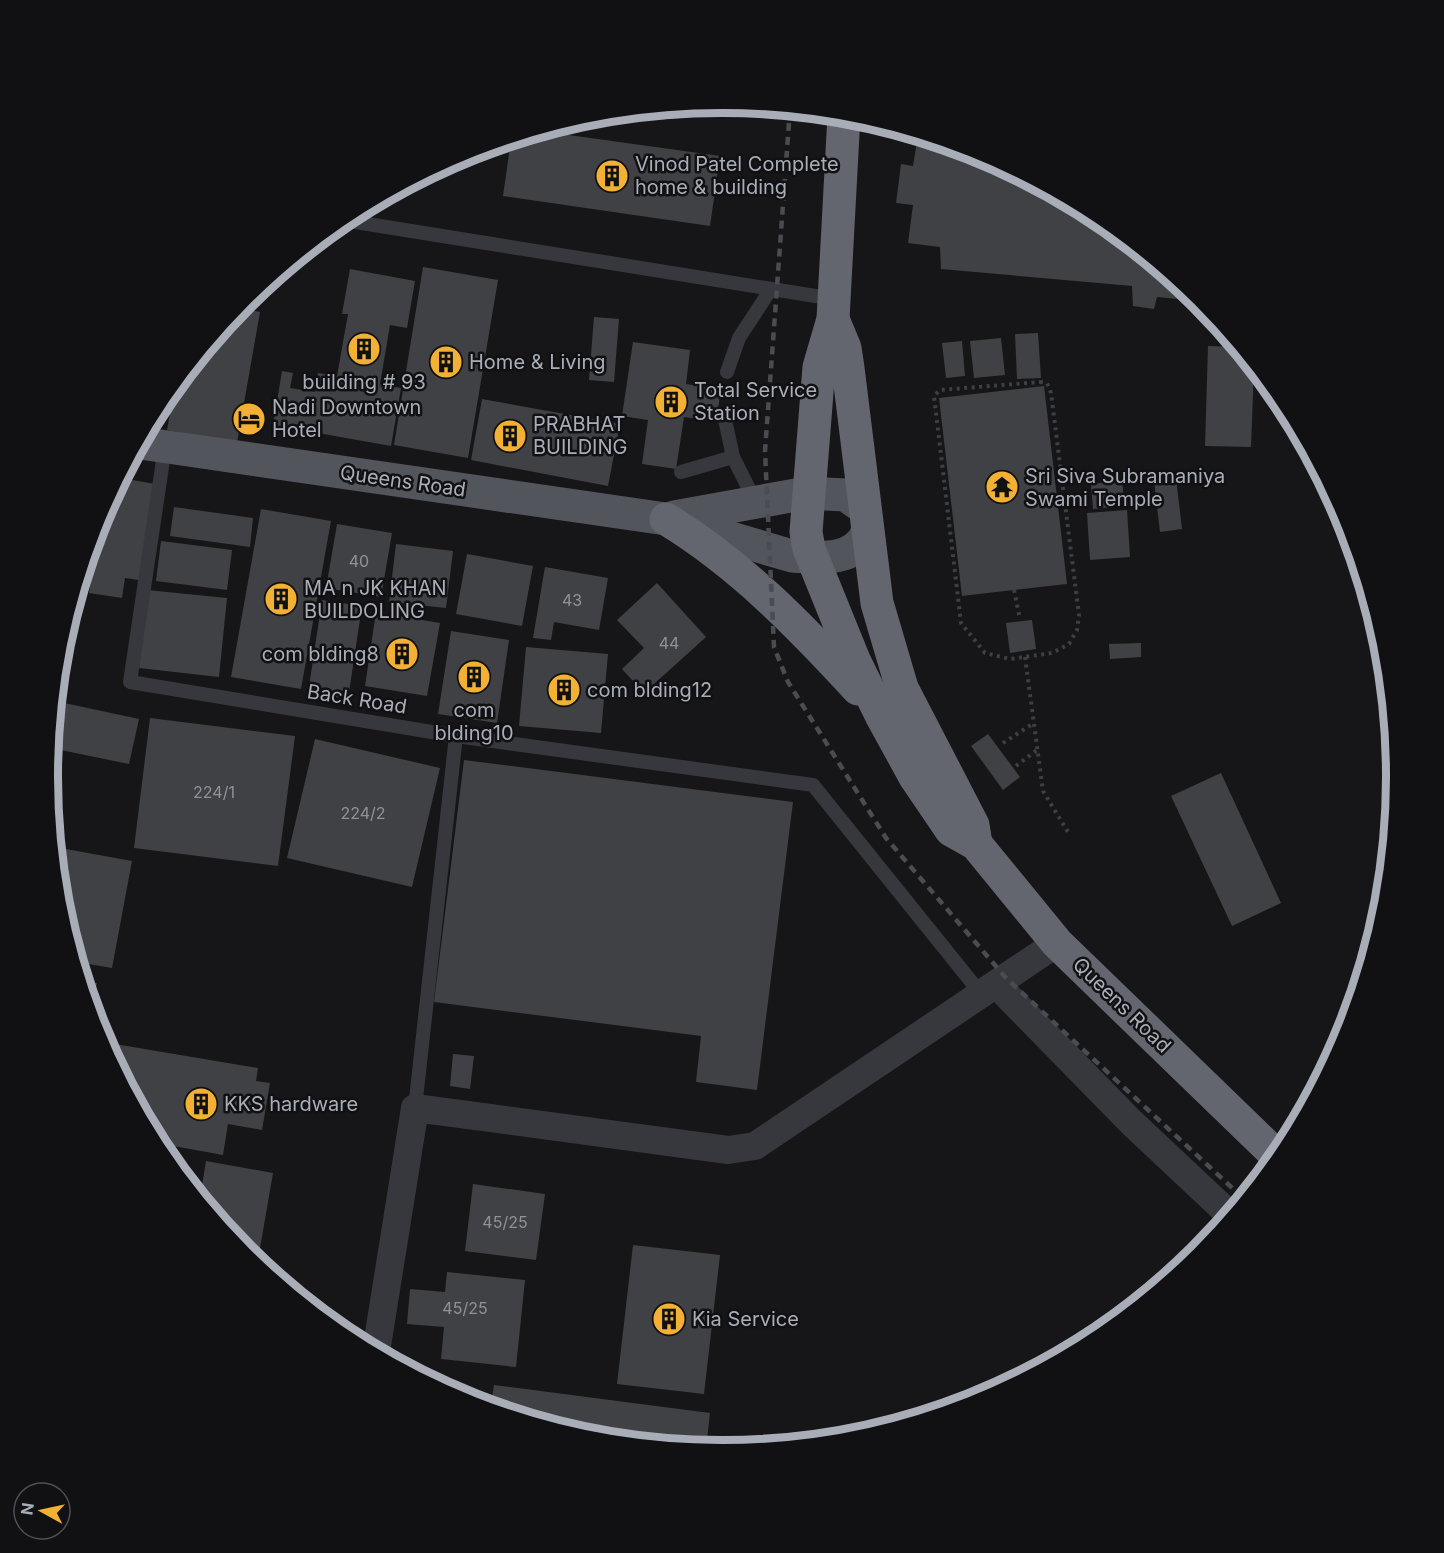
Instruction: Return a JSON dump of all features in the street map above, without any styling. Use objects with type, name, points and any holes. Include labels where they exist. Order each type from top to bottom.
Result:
[{"type":"highway","points":[[807,493],[819,367],[833,309],[843,125]]},
{"type":"highway","points":[[833,309],[844,348],[858,434],[865,521]]},
{"type":"highway","name":"Queens Road","points":[[807,493],[806,532],[813,557],[854,660],[915,777],[951,830],[976,844],[1057,943],[1270,1150]]},
{"type":"highway","points":[[666,519],[722,555],[748,578],[881,715]]},
{"type":"highway","name":"Queens Road","points":[[865,521],[877,603],[902,688],[973,825],[976,844]]},
{"type":"main road","name":"Queens Road","points":[[152,445],[666,519],[792,556],[813,557],[855,552],[862,545],[865,521],[845,495],[807,493],[666,519]]},
{"type":"street","points":[[377,1343],[415,1108],[728,1150],[756,1146],[1057,943]]},
{"type":"street","points":[[990,990],[1224,1210]]},
{"type":"lane","points":[[357,222],[771,289],[833,309]]},
{"type":"lane","points":[[727,372],[739,338],[771,289]]},
{"type":"lane","points":[[724,415],[734,457],[756,503]]},
{"type":"lane","name":"Back Road","points":[[152,445],[130,682],[456,736],[813,785],[990,990]]},
{"type":"lane","points":[[681,472],[734,457]]},
{"type":"lane","points":[[415,1108],[456,736]]},
{"type":"path","points":[[1040,382],[1047,383],[1052,393],[1078,622],[1069,644],[1052,654],[1024,657],[1010,659],[985,653],[973,642],[961,623],[934,407],[934,396],[940,390],[1040,382]]},
{"type":"path","points":[[1014,590],[1020,619]]},
{"type":"path","points":[[1024,657],[1043,791],[1068,832]]},
{"type":"path","points":[[1003,742],[1034,723]]},
{"type":"path","points":[[1016,766],[1037,749]]},
{"type":"building","name":"Vinod Patel Complete home & building","points":[[560,134],[720,156],[710,226],[503,196],[510,148]]},
{"type":"building","points":[[917,143],[1015,181],[1091,225],[1126,250],[1183,299],[1157,297],[1154,309],[1133,306],[1132,286],[941,269],[940,247],[908,243],[913,205],[896,203],[901,164],[913,166]]},
{"type":"building","name":"Home & Living","points":[[423,267],[498,280],[468,458],[394,445]]},
{"type":"building","name":"building # 93","points":[[350,269],[415,281],[407,328],[390,325],[380,384],[401,388],[391,446],[273,425],[282,371],[293,373],[290,388],[315,392],[318,373],[337,376],[348,314],[342,314]]},
{"type":"building","name":"Nadi Downtown Hotel","points":[[250,310],[260,312],[237,443],[167,430],[171,406],[196,373]]},
{"type":"building","points":[[594,317],[619,319],[614,382],[589,380]]},
{"type":"building","points":[[1038,333],[1041,378],[1017,379],[1015,334]]},
{"type":"building","points":[[1001,338],[1005,375],[974,378],[970,341]]},
{"type":"building","points":[[962,341],[965,376],[946,378],[942,343]]},
{"type":"building","name":"Total Service Station","points":[[633,342],[690,350],[686,384],[721,389],[716,422],[684,417],[676,469],[642,464],[648,420],[622,416]]},
{"type":"building","points":[[1208,346],[1227,347],[1253,380],[1251,447],[1205,446]]},
{"type":"building","name":"Sri Siva Subramaniya Swami Temple","points":[[1044,386],[1067,584],[962,596],[939,398]]},
{"type":"building","points":[[482,399],[620,424],[608,486],[471,460]]},
{"type":"building","points":[[1176,478],[1182,529],[1160,532],[1154,481]]},
{"type":"building","points":[[129,479],[155,484],[139,580],[125,578],[122,598],[89,593],[94,562]]},
{"type":"building","points":[[1122,481],[1125,506],[1093,509],[1091,484]]},
{"type":"building","points":[[174,507],[253,518],[250,547],[170,536]]},
{"type":"building","name":"MA n JK KHAN BUILDOLING","points":[[261,509],[331,521],[301,689],[231,677]]},
{"type":"building","points":[[1127,510],[1130,557],[1090,560],[1087,513]]},
{"type":"building","points":[[337,524],[392,533],[381,597],[326,588]]},
{"type":"building","points":[[161,541],[232,550],[227,590],[156,581]]},
{"type":"building","points":[[396,544],[453,551],[446,608],[389,602]]},
{"type":"building","points":[[467,554],[533,566],[522,626],[456,614]]},
{"type":"building","points":[[545,567],[608,578],[599,630],[554,622],[551,640],[533,638]]},
{"type":"building","points":[[657,583],[706,637],[644,693],[622,669],[644,648],[617,620]]},
{"type":"building","points":[[147,590],[227,598],[219,677],[139,668]]},
{"type":"building","points":[[322,600],[362,606],[348,699],[308,693]]},
{"type":"building","name":"com blding8","points":[[376,612],[440,623],[427,696],[365,686]]},
{"type":"building","points":[[1032,620],[1036,649],[1010,653],[1006,623]]},
{"type":"building","name":"com blding10","points":[[451,631],[509,640],[497,723],[438,714]]},
{"type":"building","points":[[1141,643],[1141,657],[1110,659],[1109,644]]},
{"type":"building","name":"com blding12","points":[[526,647],[608,654],[601,733],[519,726]]},
{"type":"building","points":[[63,703],[139,719],[129,764],[59,750]]},
{"type":"building","points":[[150,718],[295,736],[278,866],[134,848]]},
{"type":"building","points":[[988,734],[1020,777],[1003,790],[971,746]]},
{"type":"building","points":[[315,739],[440,768],[412,887],[287,858]]},
{"type":"building","points":[[464,760],[793,802],[757,1090],[696,1082],[701,1036],[434,1002]]},
{"type":"building","points":[[1221,773],[1281,903],[1232,926],[1171,796]]},
{"type":"building","points":[[63,848],[132,861],[112,968],[86,964],[71,906]]},
{"type":"building","points":[[91,982],[97,983],[95,992]]},
{"type":"building","name":"KKS hardware","points":[[115,1044],[258,1068],[256,1081],[270,1083],[262,1130],[228,1124],[223,1155],[170,1145],[147,1108]]},
{"type":"building","points":[[453,1054],[474,1056],[470,1089],[450,1086]]},
{"type":"building","name":"KKS hardware","points":[[206,1161],[273,1173],[259,1252],[223,1214],[202,1187]]},
{"type":"building","points":[[473,1184],[545,1194],[536,1260],[465,1251]]},
{"type":"building","name":"Kia Service","points":[[633,1245],[720,1255],[704,1394],[617,1384]]},
{"type":"building","points":[[447,1272],[525,1280],[516,1367],[441,1359],[444,1327],[407,1324],[410,1289],[445,1292]]},
{"type":"building","points":[[494,1385],[710,1413],[707,1440],[679,1439],[593,1427],[550,1417],[492,1398]]},
{"type":"railway","points":[[789,117],[765,451],[774,647],[788,682],[886,838],[1006,978],[1238,1193]]},
{"type":"place","name":"Vinod Patel Complete home & building","points":[[612,176]]},
{"type":"place","name":"building # 93","points":[[364,349]]},
{"type":"place","name":"Home & Living","points":[[446,362]]},
{"type":"place","name":"Total Service Station","points":[[671,402]]},
{"type":"place","name":"Nadi Downtown Hotel","points":[[249,419]]},
{"type":"place","name":"PRABHAT BUILDING","points":[[510,436]]},
{"type":"place","name":"Sri Siva Subramaniya Swami Temple","points":[[1002,487]]},
{"type":"place","name":"MA n JK KHAN BUILDOLING","points":[[281,599]]},
{"type":"place","name":"com blding8","points":[[402,654]]},
{"type":"place","name":"com blding10","points":[[474,677]]},
{"type":"place","name":"com blding12","points":[[564,690]]},
{"type":"place","name":"KKS hardware","points":[[201,1104]]},
{"type":"place","name":"Kia Service","points":[[669,1319]]}]
